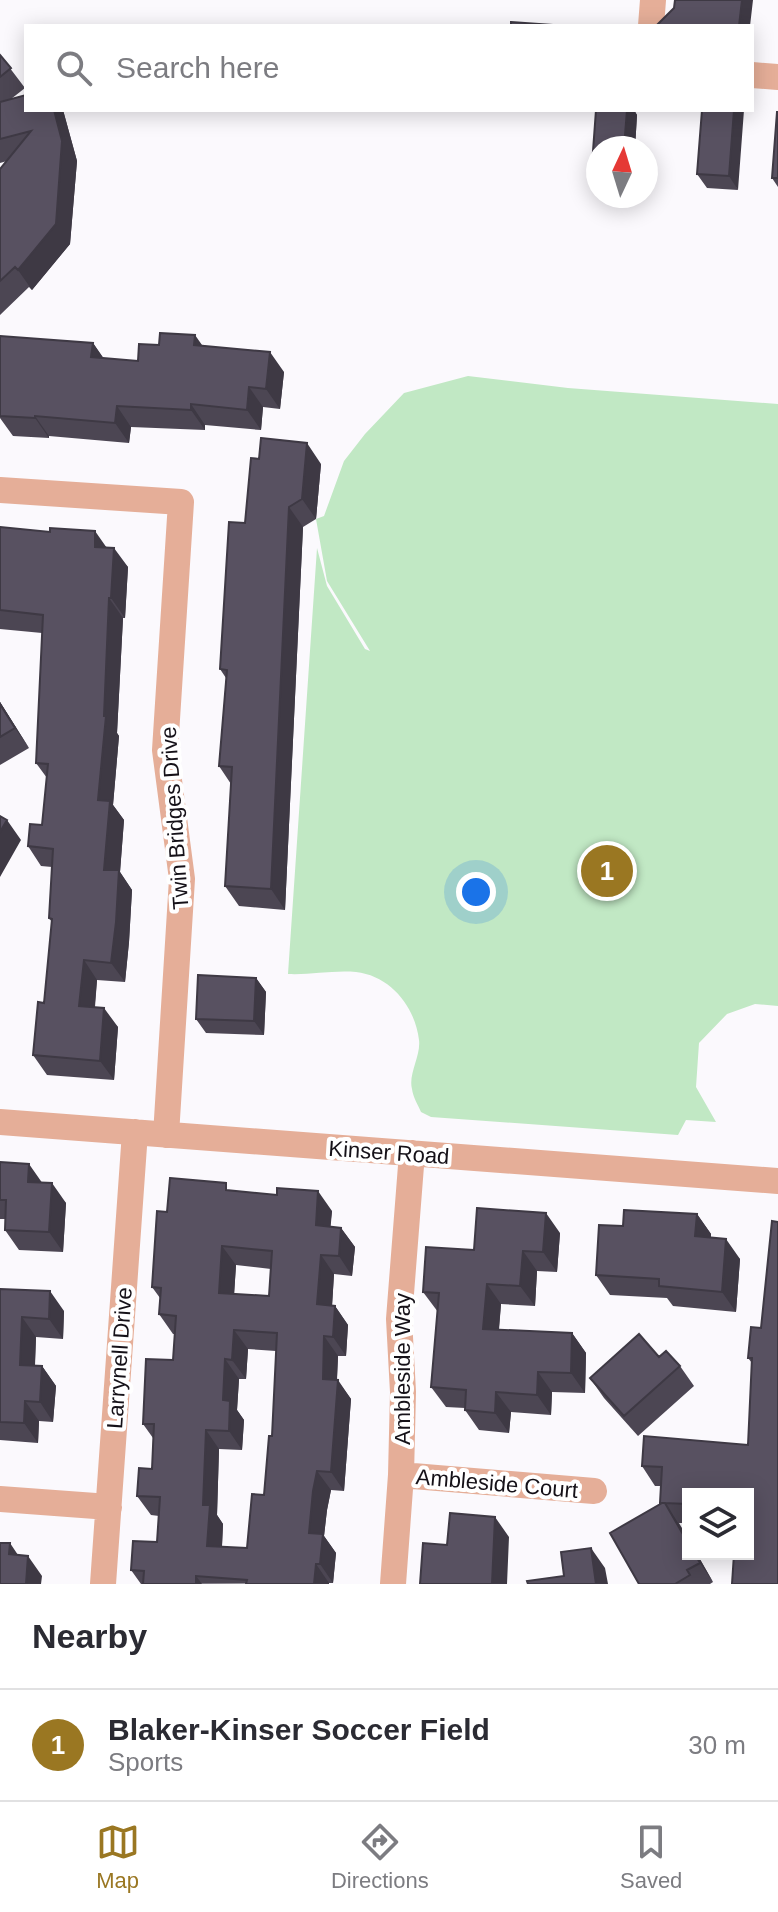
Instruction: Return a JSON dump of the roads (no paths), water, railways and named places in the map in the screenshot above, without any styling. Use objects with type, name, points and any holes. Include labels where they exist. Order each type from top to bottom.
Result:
[{"type":"street","points":[[651,24],[653,0]]},
{"type":"street","points":[[754,75],[778,77]]},
{"type":"street","name":"Twin Bridges Drive","points":[[0,490],[181,502],[165,750],[180,854],[182,905],[166,1135]]},
{"type":"street","name":"Kinser Road","points":[[0,1122],[778,1181]]},
{"type":"street","name":"Larrynell Drive","points":[[103,1584],[135,1132]]},
{"type":"street","name":"Ambleside Way","points":[[393,1584],[403,1392],[399,1319],[412,1153]]},
{"type":"street","name":"Ambleside Court","points":[[401,1475],[594,1491]]},
{"type":"street","points":[[0,1499],[109,1507]]},
{"type":"place","name":"Blaker-Kinser Soccer Field","points":[[607,871]]}]
